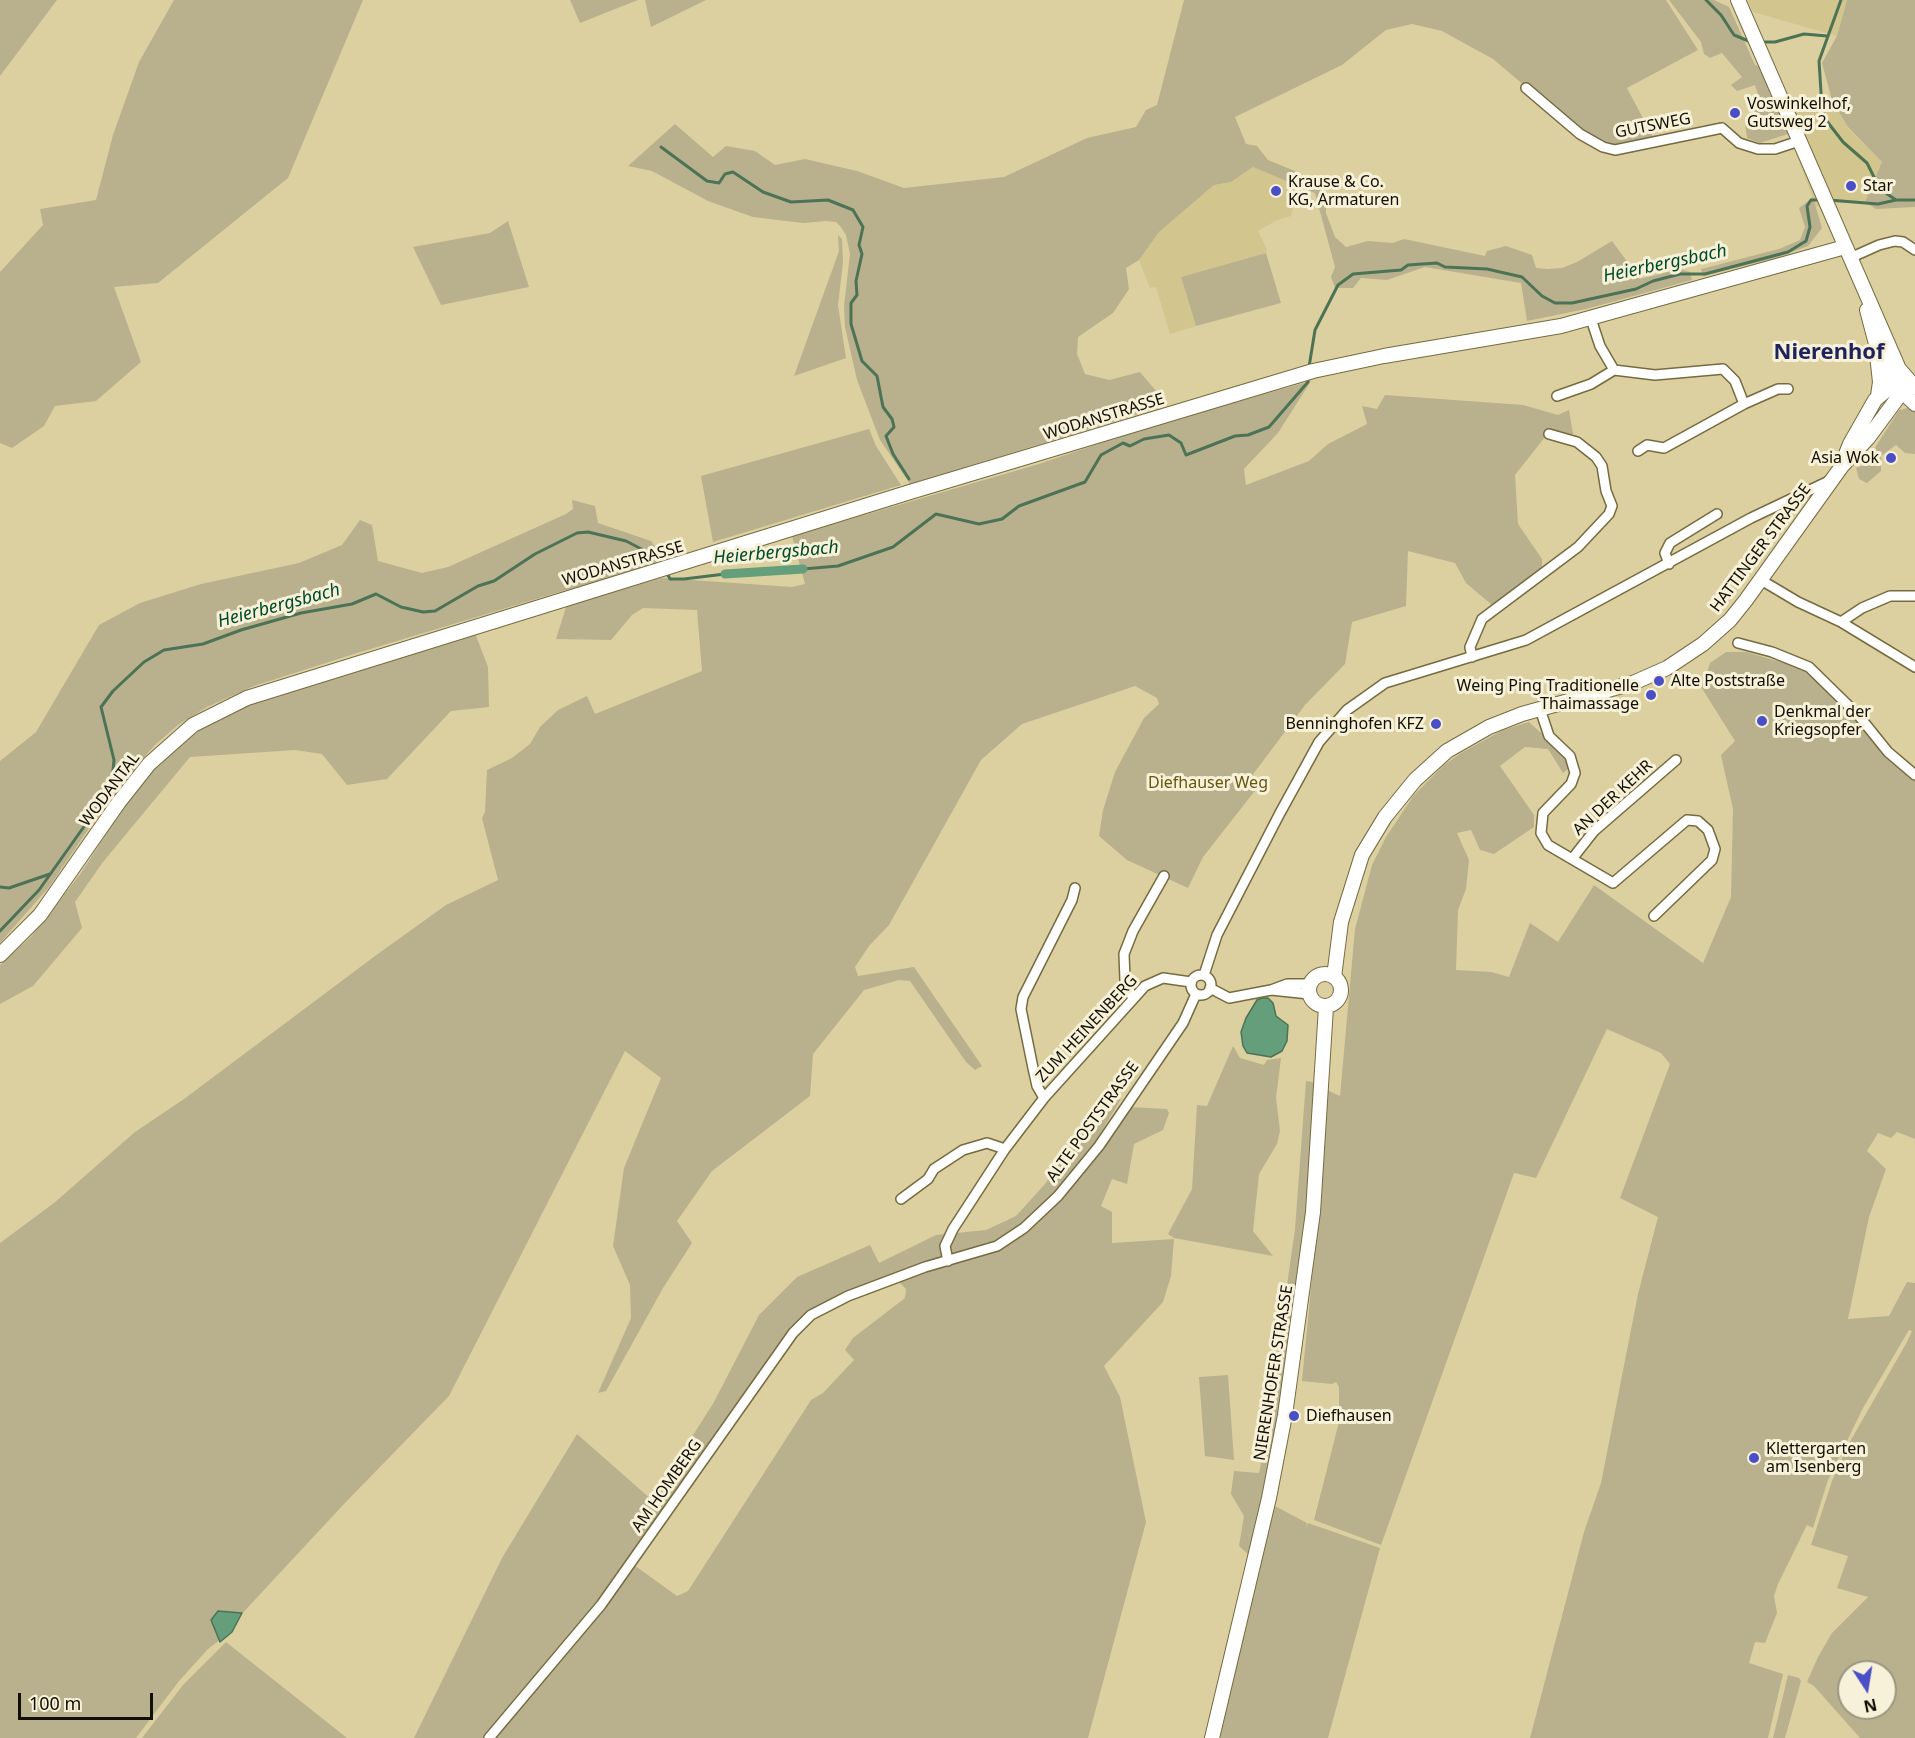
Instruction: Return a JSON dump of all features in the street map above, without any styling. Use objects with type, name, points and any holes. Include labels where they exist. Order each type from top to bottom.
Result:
[{"type":"main road","points":[[1738,0],[1904,385]]},
{"type":"main road","name":"WODANSTRASSE","points":[[382,655],[1307,373],[1591,319],[1848,252]]},
{"type":"main road","points":[[1864,290],[1876,344],[1915,404]]},
{"type":"main road","name":"HATTINGER STRASSE","points":[[1842,466],[1850,444],[1878,396],[1879,370],[1876,344]]},
{"type":"main road","name":"HATTINGER STRASSE","points":[[1878,396],[1904,385]]},
{"type":"main road","name":"HATTINGER STRASSE","points":[[1326,1007],[1336,1002],[1341,994],[1341,984],[1319,983],[1337,942],[1348,895],[1362,855],[1376,829],[1403,793],[1440,757],[1466,740],[1501,722],[1540,708],[1625,686],[1676,663],[1703,644],[1730,620],[1831,480],[1868,438],[1904,385]]},
{"type":"main road","name":"WODANTAL","points":[[0,955],[40,915],[139,775],[181,734],[218,711],[248,698],[382,655]]},
{"type":"main road","points":[[1319,983],[1316,1004],[1326,1007]]},
{"type":"main road","name":"NIERENHOFER STRASSE","points":[[1212,1738],[1269,1498],[1285,1415],[1313,1212],[1326,1007]]},
{"type":"street","name":"GUTSWEG","points":[[1526,88],[1580,134],[1594,143],[1615,150],[1722,128],[1738,142],[1758,149],[1775,148],[1799,141]]},
{"type":"street","points":[[1848,252],[1895,241],[1903,242],[1915,250]]},
{"type":"street","points":[[1591,319],[1600,346],[1614,370]]},
{"type":"street","points":[[1557,396],[1591,384],[1614,370],[1655,375],[1723,369],[1735,381],[1744,404]]},
{"type":"street","points":[[1638,451],[1647,445],[1664,448],[1744,404],[1778,389],[1788,389]]},
{"type":"street","points":[[1472,657],[1470,647],[1482,619],[1578,548],[1609,514],[1612,506],[1606,491],[1602,466],[1596,457],[1577,442],[1549,434]]},
{"type":"street","points":[[1204,975],[1217,935],[1280,813],[1325,734],[1347,710],[1385,683],[1526,640],[1751,518],[1831,480]]},
{"type":"street","points":[[1669,564],[1665,553],[1670,543],[1718,514]]},
{"type":"street","points":[[1761,580],[1798,602],[1841,622],[1915,666]]},
{"type":"street","points":[[1841,622],[1890,596],[1915,596]]},
{"type":"street","points":[[1738,643],[1772,652],[1809,667],[1852,709],[1888,752],[1915,775]]},
{"type":"street","name":"AN DER KEHR","points":[[1540,708],[1549,736],[1570,756],[1575,773],[1571,784],[1543,813],[1541,833],[1548,844],[1604,880],[1615,882],[1687,820],[1702,823],[1714,844],[1712,860],[1654,916]]},
{"type":"street","name":"AN DER KEHR","points":[[1572,860],[1594,831],[1676,760]]},
{"type":"street","points":[[1133,999],[1125,980],[1124,954],[1133,931],[1164,876]]},
{"type":"street","points":[[1044,1098],[1037,1086],[1021,1009],[1023,997],[1072,900],[1075,888]]},
{"type":"street","points":[[1198,975],[1204,975],[1211,982],[1210,988],[1206,994],[1196,994],[1192,990],[1191,982],[1198,975]]},
{"type":"street","name":"ZUM HEINENBERG","points":[[948,1261],[945,1252],[946,1240],[1005,1149],[1044,1098],[1145,986],[1158,979],[1170,978],[1191,982]]},
{"type":"street","points":[[1210,988],[1229,998],[1271,990],[1287,984],[1319,983]]},
{"type":"street","name":"ALTE POSTSTRASSE","points":[[889,1280],[997,1246],[1024,1228],[1058,1196],[1099,1146],[1183,1023],[1196,994]]},
{"type":"street","points":[[901,1198],[928,1179],[934,1169],[963,1150],[987,1143],[1005,1149]]},
{"type":"street","name":"AM HOMBERG","points":[[489,1738],[601,1605],[793,1333],[811,1315],[848,1296],[889,1280]]},
{"type":"shaded area","points":[[1748,0],[1847,0],[1837,36],[1753,12]]},
{"type":"shaded area","points":[[1802,96],[1832,100],[1847,127],[1882,162],[1865,202],[1835,203],[1816,207],[1779,107]]},
{"type":"shaded area","points":[[1253,167],[1299,186],[1291,216],[1277,220],[1258,231],[1267,249],[1266,253],[1181,277],[1196,326],[1170,334],[1156,287],[1150,288],[1139,260],[1159,232],[1214,185],[1231,182]]},
{"type":"shaded area","points":[[1268,998],[1273,1003],[1276,1016],[1288,1025],[1287,1041],[1282,1051],[1271,1057],[1247,1053],[1243,1046],[1241,1032],[1246,1018],[1257,1000]]},
{"type":"shaded area","points":[[218,1611],[242,1613],[232,1632],[220,1642],[211,1620]]},
{"type":"green space","points":[[0,0],[57,0],[0,76]]},
{"type":"green space","points":[[174,0],[363,0],[288,178],[158,283],[114,287],[141,362],[96,401],[55,406],[44,426],[12,448],[0,443],[0,272],[43,225],[40,209],[96,200],[113,135],[139,62]]},
{"type":"green space","points":[[570,0],[638,0],[580,23]]},
{"type":"green space","points":[[645,0],[706,0],[651,27]]},
{"type":"green space","points":[[1184,0],[1666,0],[1698,50],[1627,88],[1653,137],[1606,147],[1564,119],[1493,59],[1442,31],[1412,24],[1386,30],[1342,65],[1235,117],[1246,144],[1257,146],[1268,160],[1295,171],[1302,180],[1321,186],[1326,201],[1326,213],[1335,237],[1346,247],[1368,241],[1393,243],[1404,239],[1485,256],[1487,251],[1506,246],[1532,255],[1536,268],[1548,269],[1562,268],[1577,262],[1612,241],[1640,279],[1680,269],[1690,272],[1692,280],[1586,309],[1527,321],[1521,283],[1425,267],[1387,280],[1361,278],[1353,288],[1335,288],[1331,277],[1335,267],[1315,193],[1253,167],[1231,182],[1214,185],[1159,232],[1139,260],[1126,268],[1129,289],[1113,313],[1078,337],[1077,354],[1085,374],[1109,380],[1140,372],[1168,405],[910,484],[880,440],[857,380],[845,327],[844,306],[850,254],[846,235],[841,227],[836,222],[803,223],[753,217],[708,201],[652,171],[628,166],[675,124],[713,157],[726,146],[755,151],[775,165],[805,159],[857,171],[904,188],[1004,177],[1087,138],[1136,127],[1146,110],[1157,105]]},
{"type":"green space","points":[[1669,0],[1714,0],[1729,7],[1755,65],[1762,67],[1788,134],[1760,143],[1747,138],[1745,123],[1761,103],[1755,85],[1737,91],[1731,85],[1742,77],[1722,53],[1710,58],[1704,54],[1701,42]]},
{"type":"green space","points":[[1847,0],[1915,0],[1915,207],[1876,209],[1865,202],[1882,162],[1847,126],[1832,100],[1822,63],[1837,36]]},
{"type":"green space","points":[[1813,197],[1822,228],[1808,246],[1776,258],[1703,276],[1701,269],[1779,249],[1800,240],[1805,227],[1799,208]]},
{"type":"green space","points":[[508,221],[529,287],[441,305],[413,247],[490,233]]},
{"type":"green space","points":[[838,235],[842,239],[843,263],[838,305],[846,358],[794,376],[839,251]]},
{"type":"green space","points":[[1266,253],[1281,303],[1196,326],[1181,277]]},
{"type":"green space","name":"Diefhauser Weg","points":[[1311,381],[1278,433],[1244,469],[1246,485],[1309,461],[1328,444],[1367,424],[1362,406],[1377,409],[1385,395],[1523,405],[1558,415],[1569,410],[1573,434],[1545,437],[1515,475],[1518,524],[1542,559],[1542,572],[1492,605],[1466,583],[1455,563],[1408,551],[1406,606],[1352,622],[1345,664],[1305,705],[1251,777],[1261,783],[1203,857],[1188,888],[1127,860],[1099,836],[1103,810],[1115,772],[1144,718],[1159,704],[1157,698],[1135,686],[1022,724],[981,760],[889,925],[869,946],[855,967],[858,976],[914,967],[982,1066],[975,1070],[966,1062],[910,981],[899,980],[864,990],[813,1054],[810,1096],[712,1171],[677,1221],[692,1243],[663,1288],[606,1391],[598,1393],[631,1318],[630,1285],[613,1246],[624,1168],[661,1078],[625,1051],[449,1396],[238,1618],[229,1633],[208,1649],[179,1681],[136,1738],[0,1738],[0,1243],[54,1203],[135,1132],[184,1099],[375,956],[446,905],[498,880],[482,818],[485,812],[487,770],[512,758],[530,744],[540,727],[558,710],[587,696],[595,714],[702,671],[697,610],[643,608],[632,615],[611,640],[556,639],[567,604],[662,578],[792,587],[805,584],[792,536],[1039,464],[1154,425]]},
{"type":"green space","points":[[1908,408],[1915,412],[1915,454],[1905,453],[1896,445],[1881,456],[1881,471],[1867,483],[1859,479],[1856,468],[1864,465],[1899,410]]},
{"type":"green space","points":[[869,429],[876,446],[901,485],[713,542],[701,476]]},
{"type":"green space","points":[[572,500],[595,506],[598,523],[651,541],[667,562],[354,654],[254,686],[207,707],[178,725],[155,745],[118,786],[49,887],[0,943],[0,761],[36,732],[99,625],[140,603],[201,584],[299,563],[342,545],[360,520],[372,525],[378,561],[422,573],[448,567],[566,514],[573,509]]},
{"type":"green space","points":[[475,633],[488,667],[489,707],[451,711],[387,779],[347,785],[322,754],[295,750],[190,757],[103,862],[75,902],[82,928],[33,986],[0,1004],[0,965],[31,937],[81,873],[134,791],[169,753],[200,730],[250,704]]},
{"type":"green space","points":[[1726,652],[1746,652],[1805,669],[1854,718],[1884,756],[1915,780],[1915,1139],[1897,1132],[1891,1138],[1878,1133],[1867,1151],[1886,1169],[1869,1217],[1848,1319],[1889,1316],[1907,1282],[1915,1283],[1915,1738],[1860,1738],[1844,1720],[1897,1720],[1897,1660],[1837,1660],[1837,1712],[1814,1686],[1807,1682],[1832,1633],[1868,1597],[1837,1588],[1848,1556],[1811,1545],[1832,1481],[1848,1445],[1907,1342],[1912,1331],[1909,1330],[1863,1408],[1828,1480],[1813,1528],[1807,1525],[1778,1584],[1774,1596],[1777,1613],[1765,1643],[1755,1642],[1749,1663],[1783,1674],[1768,1738],[1530,1738],[1584,1532],[1601,1483],[1638,1294],[1658,1217],[1620,1198],[1670,1064],[1661,1053],[1607,1029],[1536,1178],[1514,1173],[1381,1545],[1314,1520],[1339,1422],[1339,1387],[1336,1382],[1332,1384],[1302,1381],[1321,1184],[1327,1090],[1340,1096],[1355,929],[1372,865],[1386,837],[1414,795],[1444,765],[1503,730],[1529,722],[1561,751],[1569,768],[1563,773],[1548,749],[1525,747],[1500,766],[1534,815],[1534,827],[1494,854],[1480,850],[1471,830],[1457,833],[1469,860],[1466,889],[1458,910],[1456,970],[1491,972],[1509,977],[1530,923],[1558,942],[1594,885],[1703,963],[1731,897],[1733,809],[1721,755],[1735,741],[1698,682],[1706,676],[1710,663]]},
{"type":"green space","points":[[1233,1046],[1240,1058],[1264,1065],[1267,1060],[1281,1058],[1276,1098],[1280,1131],[1277,1144],[1259,1174],[1253,1231],[1273,1256],[1174,1238],[1168,1234],[1192,1189],[1197,1105],[1207,1106]]},
{"type":"green space","points":[[1306,1081],[1317,1083],[1306,1235],[1282,1401],[1249,1555],[1239,1546],[1244,1516],[1231,1494],[1234,1471],[1259,1473],[1263,1454],[1295,1229]]},
{"type":"green space","points":[[1106,1097],[1121,1099],[1095,1142],[1056,1191],[1022,1224],[995,1241],[999,1247],[1026,1232],[1061,1201],[1103,1148],[1129,1107],[1167,1109],[1169,1113],[1163,1130],[1134,1144],[1127,1184],[1112,1179],[1101,1206],[1112,1212],[1112,1243],[1174,1239],[1171,1276],[1163,1302],[1104,1366],[1120,1397],[1146,1522],[1088,1738],[493,1738],[634,1565],[677,1596],[688,1591],[811,1400],[823,1393],[854,1360],[845,1350],[853,1338],[905,1298],[906,1289],[897,1280],[810,1312],[600,1602],[485,1738],[414,1738],[502,1558],[577,1434],[652,1500],[714,1402],[759,1315],[797,1277],[870,1245],[879,1263],[936,1235],[986,1230],[1016,1216],[1045,1184]]},
{"type":"green space","points":[[1228,1375],[1234,1460],[1205,1456],[1199,1377]]},
{"type":"green space","points":[[1273,1505],[1307,1523],[1306,1528],[1308,1523],[1380,1548],[1328,1738],[1220,1738]]},
{"type":"green space","points":[[226,1642],[347,1738],[142,1738],[183,1685]]},
{"type":"green space","points":[[1788,1675],[1799,1678],[1801,1681],[1785,1738],[1773,1738]]},
{"type":"waterway","points":[[1706,0],[1721,15],[1734,35],[1751,42]]},
{"type":"waterway","points":[[1841,0],[1819,61],[1822,108],[1826,120],[1843,142],[1867,163],[1880,189],[1896,200],[1915,200]]},
{"type":"waterway","points":[[1760,42],[1775,42],[1804,34],[1827,36]]},
{"type":"waterway","points":[[661,147],[707,181],[719,183],[725,174],[733,172],[763,192],[791,202],[828,200],[853,210],[863,227],[859,245],[862,254],[856,281],[857,295],[851,303],[851,324],[862,361],[877,376],[883,407],[892,419],[894,427],[886,436],[893,454],[909,479]]},
{"type":"waterway","name":"Heierbergsbach","points":[[1309,367],[1315,330],[1338,285],[1353,274],[1401,270],[1408,265],[1437,263],[1445,267],[1487,269],[1522,277],[1542,296],[1555,303],[1572,303],[1636,289],[1653,281],[1680,274],[1705,274],[1788,252],[1806,241],[1810,227],[1807,206],[1811,200],[1820,200]]},
{"type":"waterway","name":"Heierbergsbach","points":[[1829,200],[1878,204],[1896,200]]},
{"type":"waterway","name":"Heierbergsbach","points":[[803,569],[838,566],[893,547],[936,514],[979,524],[1002,519],[1019,506],[1085,482],[1101,455],[1123,443],[1130,446],[1144,439],[1169,435],[1181,443],[1186,455],[1235,436],[1248,435],[1269,427],[1308,382],[1308,376]]},
{"type":"waterway","name":"Heierbergsbach","points":[[0,931],[39,890],[100,804],[112,781],[114,760],[101,707],[113,691],[144,662],[164,650],[203,644],[241,630],[301,613],[352,604],[376,594],[401,607],[423,612],[435,611],[478,586],[494,581],[535,554],[577,533],[588,532],[626,541],[655,556],[662,565]]},
{"type":"waterway","name":"Heierbergsbach","points":[[725,574],[803,569]]},
{"type":"waterway","name":"Heierbergsbach","points":[[667,573],[670,579],[725,574]]},
{"type":"waterway","points":[[0,887],[9,888],[50,874]]},
{"type":"place","name":"Voswinkelhof, Gutsweg 2","points":[[1735,113]]},
{"type":"place","name":"Star","points":[[1851,186]]},
{"type":"place","name":"Krause & Co. KG, Armaturen","points":[[1276,191]]},
{"type":"place","name":"Asia Wok","points":[[1891,458]]},
{"type":"place","name":"Alte Poststraße","points":[[1659,681]]},
{"type":"place","name":"Weing Ping Traditionelle Thaimassage","points":[[1651,695]]},
{"type":"place","name":"Denkmal der Kriegsopfer","points":[[1762,721]]},
{"type":"place","name":"Benninghofen KFZ","points":[[1436,724]]},
{"type":"place","name":"Diefhausen","points":[[1294,1416]]},
{"type":"place","name":"Klettergarten am Isenberg","points":[[1754,1458]]},
{"type":"district","name":"Nierenhof","points":[[1829,353]]}]
